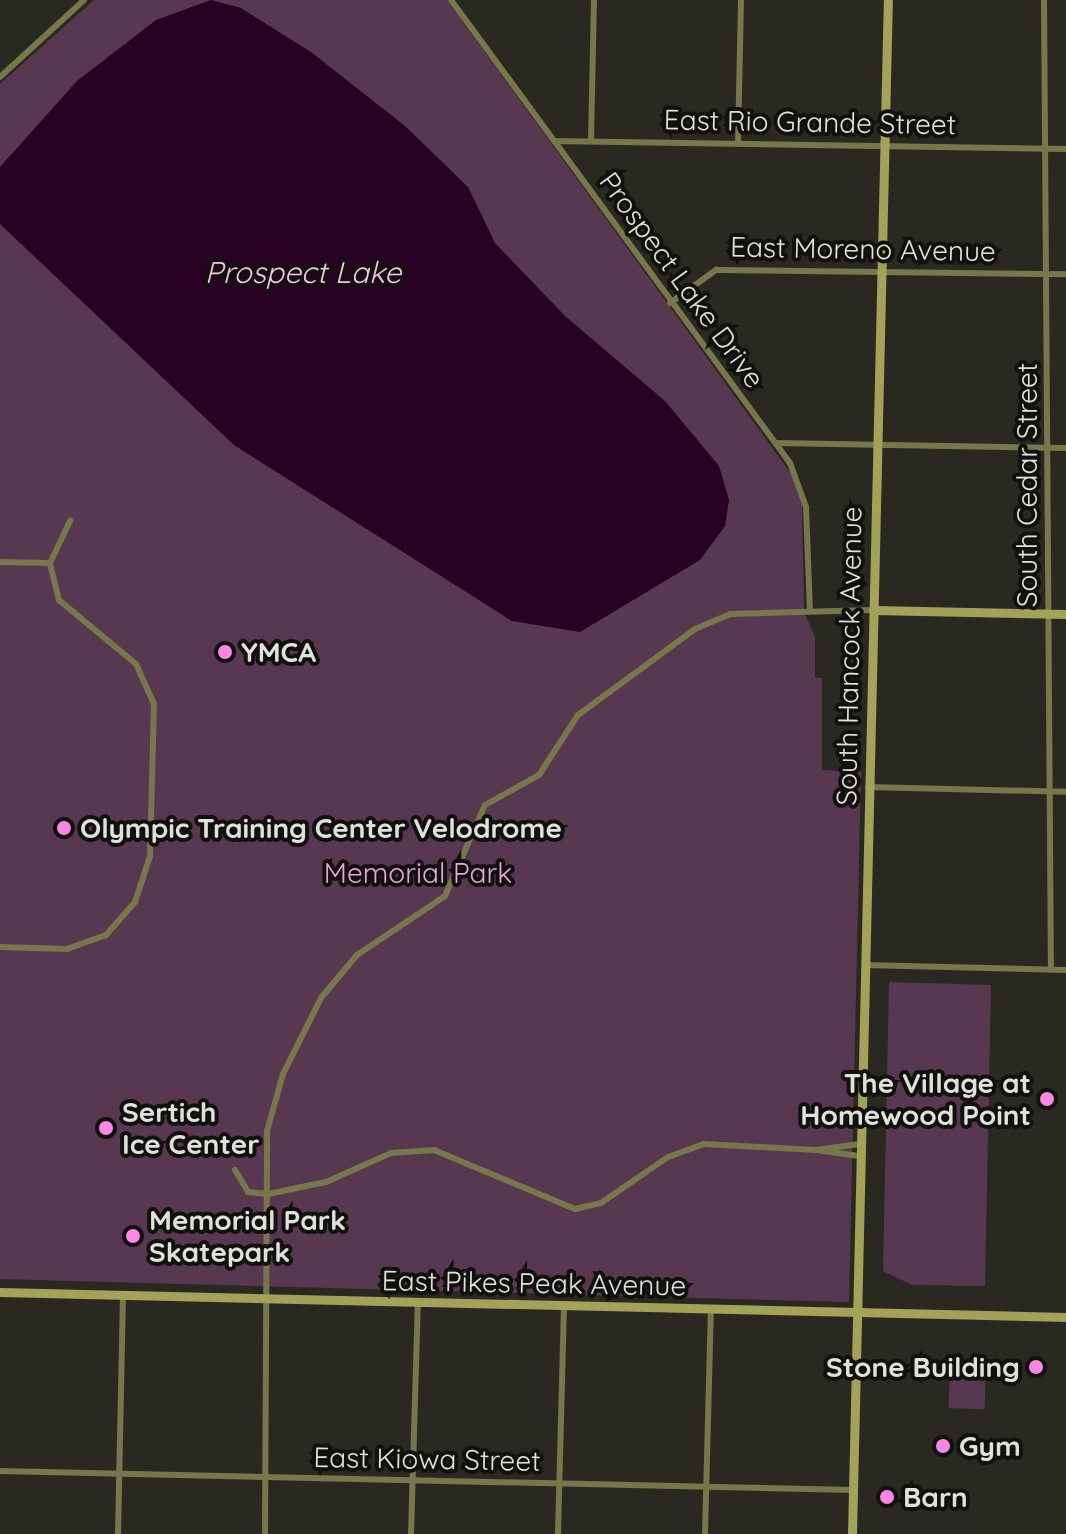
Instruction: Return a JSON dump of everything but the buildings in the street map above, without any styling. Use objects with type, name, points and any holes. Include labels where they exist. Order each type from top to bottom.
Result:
[{"type":"main road","name":"South Hancock Avenue","points":[[852,1534],[888,0]]},
{"type":"main road","points":[[873,610],[1066,614]]},
{"type":"main road","name":"East Pikes Peak Avenue","points":[[0,1292],[1066,1317]]},
{"type":"street","points":[[0,77],[84,0]]},
{"type":"street","name":"Prospect Lake Drive","points":[[451,0],[670,303],[776,443],[805,498],[810,611]]},
{"type":"street","points":[[591,141],[594,0]]},
{"type":"street","points":[[738,143],[741,0]]},
{"type":"street","name":"South Cedar Street","points":[[1044,0],[1051,969]]},
{"type":"street","name":"East Rio Grande Street","points":[[553,141],[1066,149]]},
{"type":"street","name":"East Moreno Avenue","points":[[670,303],[716,270],[1066,274]]},
{"type":"street","points":[[776,443],[1066,448]]},
{"type":"street","points":[[0,947],[67,949],[106,935],[135,902],[152,846],[151,694],[136,664],[62,606],[50,563],[70,521]]},
{"type":"street","points":[[0,562],[50,563]]},
{"type":"street","points":[[265,1534],[269,1116],[321,998],[357,955],[445,896],[475,817],[539,775],[567,729],[715,618],[873,610]]},
{"type":"street","points":[[868,787],[1066,792]]},
{"type":"street","points":[[865,965],[1066,970]]},
{"type":"street","points":[[235,1170],[248,1192],[268,1194],[423,1149],[464,1158],[559,1206],[584,1209],[703,1144],[816,1150],[859,1156]]},
{"type":"street","points":[[816,1150],[860,1144]]},
{"type":"street","points":[[118,1534],[123,1295]]},
{"type":"street","points":[[411,1534],[418,1302]]},
{"type":"street","points":[[558,1534],[564,1306]]},
{"type":"street","points":[[705,1534],[711,1309]]},
{"type":"street","name":"East Kiowa Street","points":[[0,1471],[853,1490]]},
{"type":"green space","name":"Memorial Park","points":[[94,0],[447,0],[792,475],[802,504],[804,612],[815,637],[815,678],[822,678],[822,770],[861,772],[849,1302],[0,1279],[0,84]]},
{"type":"green space","points":[[889,982],[991,985],[985,1286],[912,1285],[883,1271]]},
{"type":"green space","points":[[950,1367],[986,1368],[985,1409],[949,1408]]},
{"type":"water","name":"Prospect Lake","points":[[211,0],[241,8],[311,52],[405,126],[468,187],[495,243],[565,316],[665,401],[719,466],[729,500],[725,526],[700,560],[580,632],[512,621],[234,445],[0,224],[0,167],[77,81],[156,20]]},
{"type":"place","name":"YMCA","points":[[225,652]]},
{"type":"place","name":"Olympic Training Center Velodrome","points":[[64,828]]},
{"type":"place","name":"The Village at Homewood Point","points":[[1047,1099]]},
{"type":"place","name":"Sertich Ice Center","points":[[106,1128]]},
{"type":"place","name":"Memorial Park Skatepark","points":[[133,1236]]},
{"type":"place","name":"Stone Building","points":[[1036,1367]]},
{"type":"place","name":"Gym","points":[[943,1446]]},
{"type":"place","name":"Barn","points":[[887,1497]]}]
